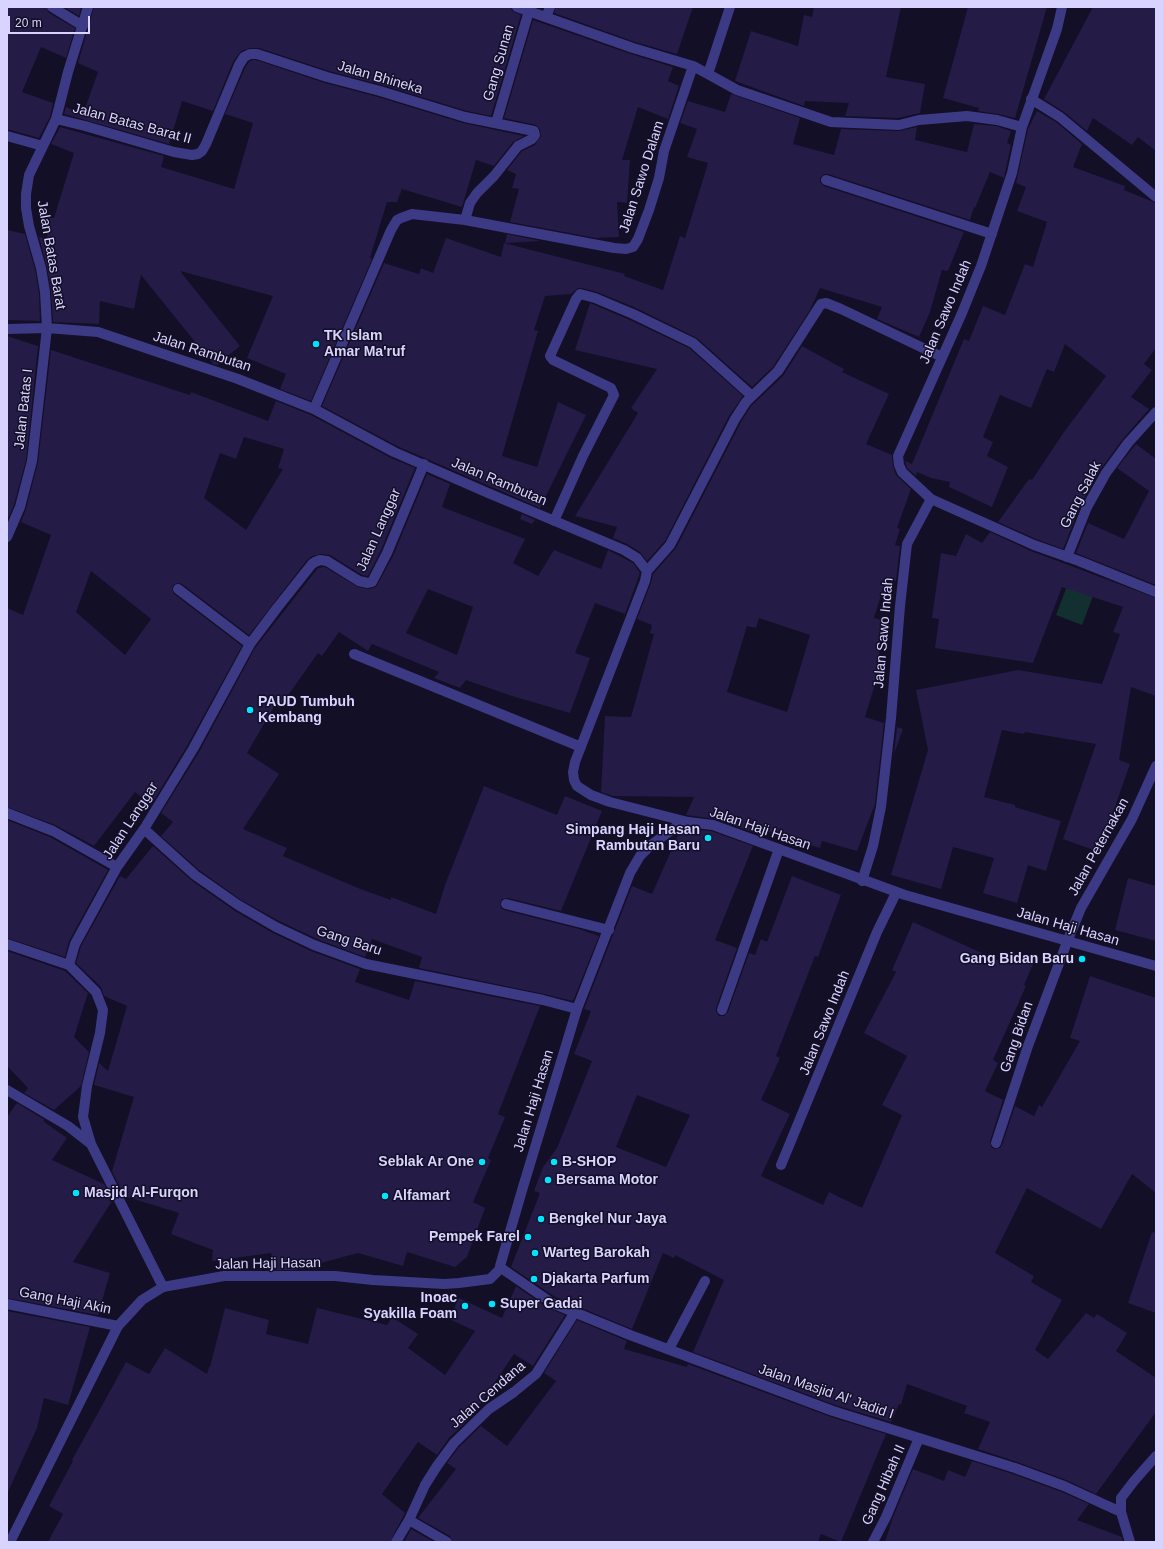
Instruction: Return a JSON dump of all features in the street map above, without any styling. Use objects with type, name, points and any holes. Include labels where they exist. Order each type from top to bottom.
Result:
[{"type":"street","points":[[52,7],[84,26]]},
{"type":"street","name":"Jalan Batas Barat","points":[[47,328],[45,292],[41,268],[29,226],[26,208],[26,194],[30,175],[56,119],[68,72],[84,26],[88,7]]},
{"type":"street","points":[[518,7],[529,11],[548,12],[633,48],[693,66],[737,90],[831,122],[899,125],[919,120],[967,116],[997,120],[1022,127]]},
{"type":"street","points":[[708,74],[730,7]]},
{"type":"street","name":"Jalan Sawo Indah","points":[[862,881],[873,846],[881,807],[907,544],[931,499],[902,472],[898,465],[898,456],[962,313],[981,266],[1012,173],[1022,127],[1057,28],[1062,7]]},
{"type":"street","name":"Gang Sunan","points":[[496,123],[529,11]]},
{"type":"street","name":"Jalan Batas Barat II","points":[[56,119],[192,156],[202,151],[206,144],[233,78],[244,57],[250,54],[257,54]]},
{"type":"street","name":"Jalan Bhineka","points":[[257,54],[327,77],[380,91],[465,117],[534,131],[534,137],[518,146],[494,176],[477,193],[470,203],[465,220]]},
{"type":"street","name":"Jalan Sawo Dalam","points":[[465,220],[614,248],[626,249],[633,247],[638,239],[647,216],[659,178],[664,151],[693,66]]},
{"type":"street","points":[[1032,99],[1060,117],[1156,197]]},
{"type":"street","points":[[7,136],[43,146]]},
{"type":"street","points":[[826,180],[992,234]]},
{"type":"street","points":[[314,409],[391,230],[397,220],[406,215],[412,214],[465,220]]},
{"type":"street","points":[[554,521],[583,456],[614,395],[611,388],[553,360],[550,356],[576,299],[580,294],[595,298],[633,314],[692,344],[752,396]]},
{"type":"street","points":[[688,822],[610,802],[583,791],[577,786],[574,780],[573,772],[575,762],[641,591],[647,571],[670,545],[735,419],[752,396],[778,371],[820,305],[826,303],[841,309],[942,358]]},
{"type":"street","name":"Jalan Rambutan","points":[[7,329],[47,328],[98,332],[238,379],[314,409],[394,452],[624,550],[637,558],[647,571]]},
{"type":"street","name":"Jalan Batas I","points":[[7,537],[20,507],[32,461],[47,328]]},
{"type":"street","name":"Gang Salak","points":[[1067,557],[1087,507],[1106,473],[1128,443],[1156,412]]},
{"type":"street","name":"Jalan Langgar","points":[[69,965],[75,944],[117,867],[144,829],[193,749],[250,644],[277,608],[315,562],[320,560],[327,561],[359,581],[368,583],[372,582],[387,553],[424,464]]},
{"type":"street","points":[[931,499],[1034,545],[1156,592]]},
{"type":"street","points":[[178,589],[250,644]]},
{"type":"street","points":[[354,654],[581,747]]},
{"type":"street","name":"Jalan Peternakan","points":[[1066,942],[1081,908],[1132,818],[1156,766]]},
{"type":"street","points":[[7,813],[53,831],[117,867]]},
{"type":"street","name":"Jalan Haji Hasan","points":[[10,1542],[118,1326],[142,1300],[163,1287],[224,1276],[335,1276],[373,1280],[444,1284],[490,1279],[501,1268],[523,1187],[577,1009],[630,873],[640,856],[677,826],[688,822],[713,825],[896,893],[1066,942],[1156,966]]},
{"type":"street","name":"Gang Baru","points":[[144,829],[195,875],[238,905],[276,927],[314,945],[366,964],[543,1000],[577,1009]]},
{"type":"street","points":[[722,1010],[779,849]]},
{"type":"street","name":"Jalan Sawo Indah","points":[[781,1165],[874,939],[896,893]]},
{"type":"street","points":[[506,904],[609,930]]},
{"type":"street","name":"Gang Bidan","points":[[996,1143],[1028,1046],[1066,942]]},
{"type":"street","points":[[7,944],[69,965],[96,992],[103,1010],[100,1033],[87,1086],[83,1117],[91,1144],[163,1287]]},
{"type":"street","points":[[7,1090],[68,1126],[91,1144]]},
{"type":"street","name":"Jalan Masjid Al' Jadid I","points":[[501,1268],[552,1303],[826,1408],[1015,1468],[1064,1486],[1121,1512]]},
{"type":"street","points":[[669,1349],[705,1281]]},
{"type":"street","name":"Gang Haji Akin","points":[[7,1304],[118,1326]]},
{"type":"street","name":"Jalan Cendana","points":[[396,1542],[409,1520],[425,1485],[454,1443],[488,1409],[514,1392],[536,1374],[575,1312]]},
{"type":"street","name":"Gang Hibah II","points":[[873,1542],[886,1517],[919,1438]]},
{"type":"street","points":[[1130,1542],[1121,1512],[1122,1498],[1134,1481],[1156,1456]]},
{"type":"street","points":[[409,1520],[447,1542]]},
{"type":"green space","points":[[1072,573],[1098,583],[1082,625],[1056,615]]},
{"type":"building","points":[[7,7],[46,7],[49,13],[75,28],[66,58],[41,47],[22,92],[53,103],[50,117],[39,138],[7,129]]},
{"type":"building","points":[[64,7],[81,7],[79,16]]},
{"type":"building","points":[[94,7],[511,7],[512,11],[521,15],[491,116],[467,111],[382,85],[329,71],[259,48],[250,48],[241,51],[233,62],[213,111],[182,101],[169,144],[64,114],[66,107],[83,114],[98,72],[78,63]]},
{"type":"building","points":[[556,7],[693,7],[677,54],[635,42],[554,13]]},
{"type":"building","points":[[814,7],[901,7],[886,77],[925,84],[920,113],[898,118],[845,116],[849,103],[805,101],[804,106],[735,81],[751,31],[798,46],[804,15],[812,17]]},
{"type":"building","points":[[968,7],[1047,7],[1015,118],[978,111],[979,108],[943,98]]},
{"type":"building","points":[[1093,7],[1156,7],[1156,151],[1138,137],[1132,145],[1093,118],[1087,131],[1064,112],[1044,99]]},
{"type":"building","points":[[533,20],[673,67],[668,81],[679,86],[668,119],[638,107],[622,160],[630,160],[627,203],[617,202],[619,237],[596,238],[510,222],[519,189],[512,188],[516,174],[507,170],[522,151],[535,145],[541,136],[540,129],[536,125],[504,118]]},
{"type":"building","points":[[252,60],[463,123],[524,136],[513,142],[494,166],[476,160],[462,207],[402,189],[397,202],[387,202],[370,258],[372,259],[311,401],[280,389],[286,374],[247,358],[273,296],[180,271],[240,346],[217,365],[213,364],[141,275],[134,309],[100,301],[99,324],[53,322],[51,292],[47,267],[39,237],[47,239],[49,218],[54,218],[74,153],[51,144],[60,127],[164,156],[161,167],[234,189],[253,123],[225,114],[245,68]]},
{"type":"building","points":[[731,94],[800,118],[793,144],[834,155],[841,129],[899,131],[917,127],[915,140],[967,152],[974,124],[996,126],[1011,131],[1007,143],[1011,145],[1004,178],[990,172],[975,208],[974,207],[970,220],[828,174],[824,174],[820,178],[820,182],[824,186],[964,232],[948,271],[942,270],[930,312],[919,337],[877,319],[882,307],[820,288],[810,310],[773,367],[752,387],[697,338],[636,308],[597,292],[582,288],[578,288],[571,294],[545,296],[534,330],[538,331],[502,456],[537,467],[558,402],[586,415],[540,508],[397,446],[322,406],[384,263],[419,274],[421,268],[433,273],[446,238],[501,257],[504,243],[625,274],[624,276],[663,290],[680,236],[685,238],[708,163],[687,157],[697,129],[680,123],[688,101],[725,112]]},
{"type":"building","points":[[1037,111],[1056,122],[1082,144],[1073,167],[1125,186],[1124,190],[1156,203],[1156,348],[1144,364],[1152,370],[1131,397],[1149,409],[1123,439],[1100,470],[1081,504],[1063,549],[998,522],[1029,479],[1032,480],[1064,432],[1106,376],[1065,344],[1054,372],[1047,369],[1031,408],[1000,395],[983,437],[993,442],[987,456],[1008,467],[992,507],[949,487],[950,482],[931,478],[917,472],[916,476],[907,468],[905,461],[912,464],[964,339],[969,341],[983,306],[1005,315],[1025,264],[1033,267],[1047,222],[1017,211],[1026,187],[1016,183],[1028,129]]},
{"type":"building","points":[[7,230],[25,234],[35,269],[39,293],[40,321],[7,320]]},
{"type":"building","points":[[507,234],[541,241],[505,243]]},
{"type":"building","points":[[590,303],[689,348],[743,396],[729,416],[665,541],[647,561],[640,552],[613,538],[617,527],[575,516],[638,413],[631,408],[657,369],[575,350]]},
{"type":"building","points":[[7,336],[38,346],[26,460],[14,505],[9,517],[7,516]]},
{"type":"building","points":[[802,346],[844,369],[842,372],[889,394],[866,444],[892,455],[896,475],[911,489],[897,528],[900,529],[895,545],[900,546],[896,581],[886,579],[874,618],[889,622],[878,657],[883,658],[865,717],[884,723],[875,804],[857,851],[822,841],[820,848],[760,829],[758,834],[715,819],[686,815],[694,797],[613,796],[601,792],[605,716],[631,717],[654,634],[650,633],[652,625],[637,619],[653,574],[676,548],[741,422],[751,406],[783,376]],"holes":[[[759,618],[810,635],[787,712],[727,692],[747,626],[756,628]]]},
{"type":"building","points":[[51,350],[190,395],[191,392],[268,421],[276,401],[311,415],[391,458],[415,468],[381,550],[368,576],[362,575],[330,555],[321,554],[312,556],[307,560],[249,635],[182,584],[178,583],[173,585],[172,589],[174,594],[242,646],[187,746],[151,805],[135,792],[94,846],[55,825],[7,807],[7,608],[23,615],[51,535],[21,522],[26,509],[38,462]],"holes":[[[244,437],[284,449],[278,468],[283,469],[246,530],[204,498],[220,453],[236,459]],[[91,571],[151,619],[125,655],[76,612]]]},
{"type":"building","points":[[1136,444],[1156,459],[1156,585],[1076,553],[1088,523],[1124,539],[1149,491],[1117,468]]},
{"type":"building","points":[[427,474],[455,486],[450,484],[442,507],[525,539],[513,563],[538,576],[554,550],[601,569],[608,550],[633,563],[640,573],[625,614],[595,603],[575,653],[590,658],[570,713],[512,696],[466,680],[460,688],[434,678],[439,672],[372,644],[368,651],[339,632],[322,656],[318,653],[279,708],[275,705],[247,753],[279,774],[243,829],[287,848],[283,856],[358,888],[391,900],[391,897],[436,914],[445,885],[484,786],[557,815],[565,796],[602,811],[561,911],[508,898],[502,899],[500,903],[501,908],[504,910],[579,929],[599,936],[573,1001],[419,968],[422,957],[372,939],[365,957],[317,939],[279,921],[241,900],[199,870],[161,836],[173,822],[161,813],[199,752],[255,648],[318,568],[325,567],[358,587],[369,589],[376,587],[393,556]],"holes":[[[428,589],[473,607],[457,655],[406,633]]]},
{"type":"building","points":[[522,514],[535,520],[532,524],[520,519]]},
{"type":"building","points":[[990,532],[1031,551],[1156,598],[1156,696],[1131,687],[1119,760],[1130,764],[1099,852],[1063,839],[1096,744],[1025,732],[1024,734],[1002,730],[984,797],[1015,805],[1015,807],[1061,821],[1046,871],[1028,865],[1017,903],[983,893],[994,858],[953,847],[941,889],[891,875],[928,750],[916,690],[1018,670],[1102,684],[1120,634],[1113,632],[1123,607],[1062,587],[1033,663],[935,648],[939,619],[932,618],[941,553],[956,556],[966,534],[982,543]]},
{"type":"building","points":[[897,727],[903,729],[894,754]]},
{"type":"building","points":[[7,820],[50,837],[108,870],[69,941],[65,957],[7,938]]},
{"type":"building","points":[[689,829],[711,831],[753,846],[715,940],[737,948],[716,1008],[716,1012],[719,1016],[724,1016],[728,1012],[749,953],[755,955],[761,939],[767,942],[792,876],[841,895],[818,957],[815,956],[776,1056],[780,1058],[761,1100],[790,1114],[761,1176],[823,1205],[829,1192],[862,1208],[902,1115],[882,1105],[907,1056],[864,1033],[896,972],[892,970],[913,922],[1004,963],[1009,951],[1034,962],[1024,985],[1026,986],[993,1060],[998,1063],[985,1091],[1003,1100],[990,1141],[991,1147],[994,1149],[1000,1148],[1002,1145],[1015,1106],[1034,1116],[1039,1105],[1042,1107],[1080,1041],[1070,1038],[1090,976],[1156,998],[1156,1193],[1132,1174],[1101,1229],[1027,1188],[995,1253],[1034,1276],[1031,1282],[1062,1300],[1035,1350],[1048,1359],[1086,1313],[1094,1318],[1097,1314],[1127,1333],[1116,1351],[1156,1378],[1156,1412],[1096,1494],[1066,1480],[978,1449],[990,1422],[964,1413],[967,1406],[907,1384],[901,1405],[899,1404],[891,1422],[835,1405],[693,1352],[724,1280],[675,1255],[674,1258],[663,1253],[632,1329],[555,1297],[511,1267],[540,1193],[534,1191],[543,1167],[557,1148],[592,1061],[574,1054],[591,1011],[584,1009],[632,886],[652,894],[679,833]],"holes":[[[637,1095],[690,1115],[666,1167],[616,1147]]]},
{"type":"building","points":[[153,846],[191,880],[235,911],[273,933],[311,951],[360,969],[355,982],[409,1000],[415,981],[540,1006],[498,1114],[505,1117],[488,1158],[491,1160],[473,1202],[485,1208],[467,1257],[455,1267],[407,1252],[403,1266],[358,1253],[295,1270],[275,1270],[271,1253],[212,1261],[213,1250],[171,1234],[179,1213],[124,1196],[112,1171],[134,1097],[94,1085],[99,1063],[108,1071],[127,1006],[104,996],[101,987],[76,963],[81,946],[120,876],[126,879]]},
{"type":"building","points":[[1128,878],[1156,886],[1156,941],[1115,930]]},
{"type":"building","points":[[7,951],[65,971],[88,993],[74,1037],[89,1052],[81,1086],[54,1110],[24,1093],[28,1088],[7,1066]]},
{"type":"building","points":[[17,1103],[45,1120],[43,1121],[67,1138],[52,1160],[104,1184],[112,1201],[73,1262],[110,1273],[98,1315],[7,1298],[7,1117]]},
{"type":"building","points":[[1152,1232],[1156,1233],[1156,1313],[1128,1303]]},
{"type":"building","points":[[516,1286],[548,1308],[565,1315],[533,1366],[514,1354],[472,1416],[449,1438],[437,1455],[418,1442],[382,1494],[405,1513],[390,1542],[48,1542],[63,1514],[49,1506],[73,1461],[72,1460],[126,1362],[149,1374],[165,1348],[207,1374],[225,1308],[269,1320],[266,1334],[308,1344],[317,1308],[387,1325],[392,1317],[418,1334],[408,1348],[445,1375],[475,1331],[449,1319],[459,1298],[502,1318]]},
{"type":"building","points":[[7,1311],[90,1327],[68,1405],[44,1398],[37,1428],[7,1494]]},
{"type":"building","points":[[577,1320],[627,1341],[624,1349],[687,1367],[688,1364],[831,1417],[886,1434],[841,1542],[821,1534],[818,1542],[453,1542],[450,1536],[418,1518],[456,1469],[447,1463],[459,1447],[481,1426],[507,1446],[556,1381],[544,1373]]},
{"type":"building","points":[[972,1461],[1062,1492],[1089,1504],[1077,1520],[1122,1537],[1123,1542],[885,1542],[893,1517],[913,1469],[944,1481],[948,1470],[965,1477]]},
{"type":"building","points":[[411,1529],[434,1542],[404,1542]]},
{"type":"place","name":"TK Islam Amar Ma'ruf","points":[[316,344]]},
{"type":"place","name":"PAUD Tumbuh Kembang","points":[[250,710]]},
{"type":"place","name":"Simpang Haji Hasan Rambutan Baru","points":[[708,838]]},
{"type":"place","name":"Gang Bidan Baru","points":[[1082,959]]},
{"type":"place","name":"Seblak Ar One","points":[[482,1162]]},
{"type":"place","name":"B-SHOP","points":[[554,1162]]},
{"type":"place","name":"Bersama Motor","points":[[548,1180]]},
{"type":"place","name":"Masjid Al-Furqon","points":[[76,1193]]},
{"type":"place","name":"Alfamart","points":[[385,1196]]},
{"type":"place","name":"Bengkel Nur Jaya","points":[[541,1219]]},
{"type":"place","name":"Pempek Farel","points":[[528,1237]]},
{"type":"place","name":"Warteg Barokah","points":[[535,1253]]},
{"type":"place","name":"Djakarta Parfum","points":[[534,1279]]},
{"type":"place","name":"Super Gadai","points":[[492,1304]]},
{"type":"place","name":"Inoac Syakilla Foam","points":[[465,1306]]}]
